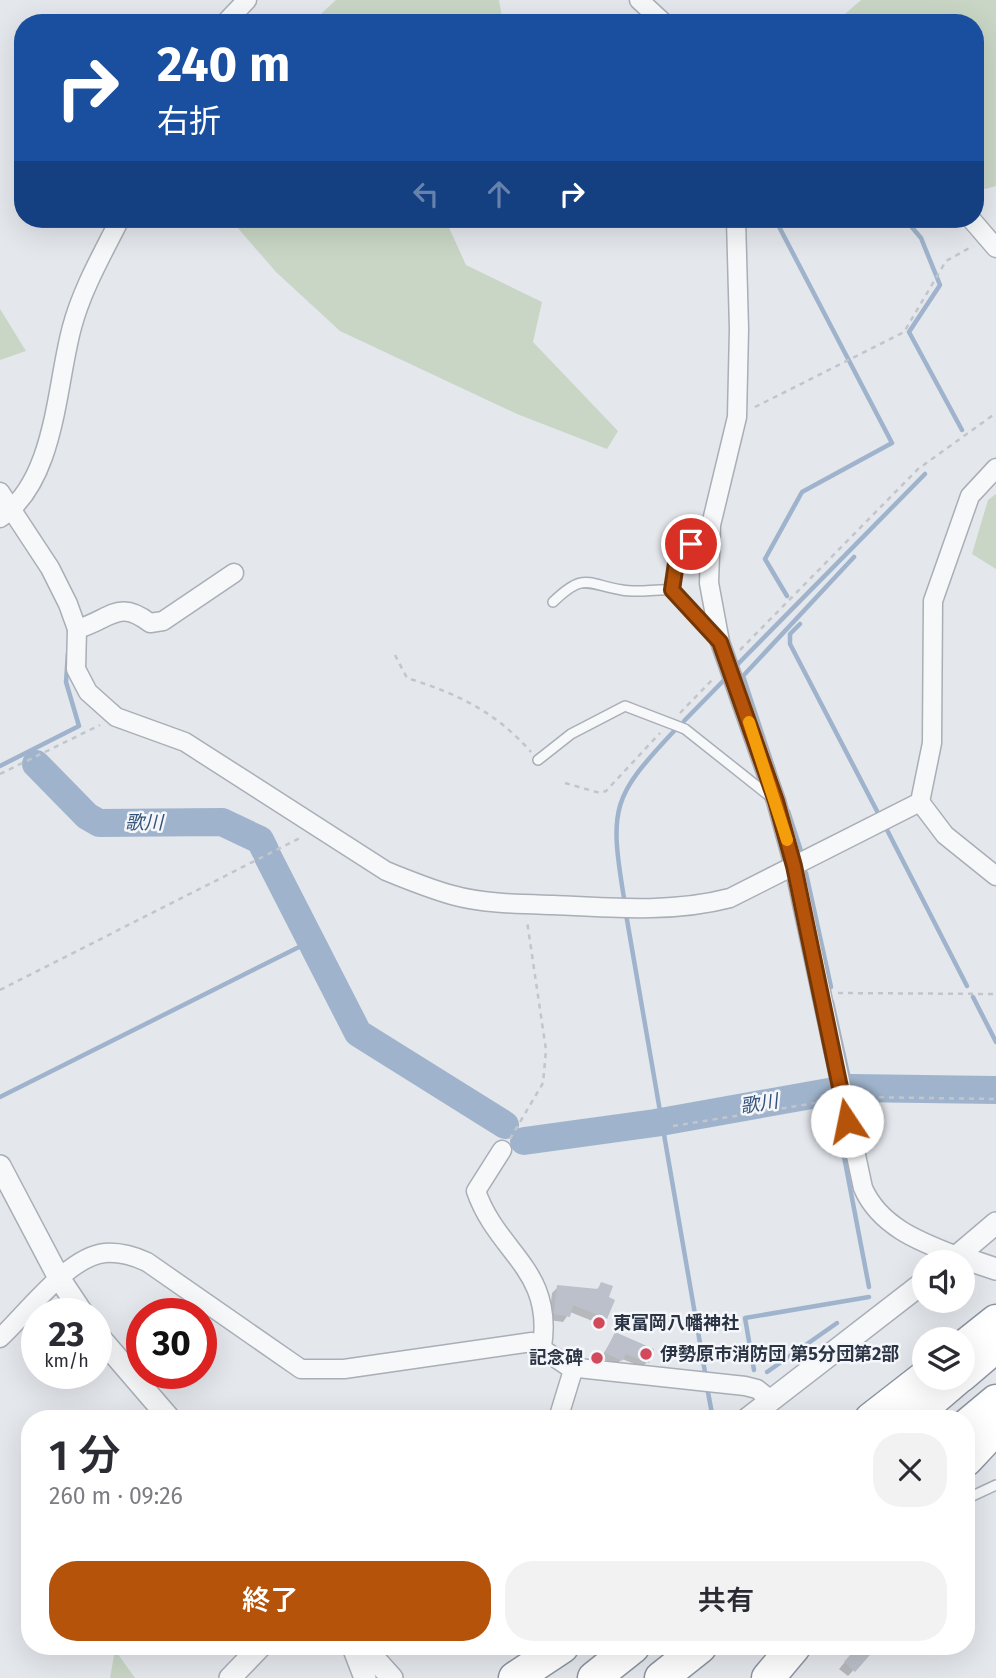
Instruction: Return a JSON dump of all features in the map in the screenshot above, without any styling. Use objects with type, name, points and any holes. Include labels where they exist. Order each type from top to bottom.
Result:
[{"type":"highway","points":[[883,1410],[912,1387]]},
{"type":"highway","points":[[921,1410],[944,1390]]},
{"type":"highway","points":[[975,1418],[996,1401]]},
{"type":"highway","points":[[975,1450],[996,1428]]},
{"type":"highway","points":[[516,1678],[550,1655]]},
{"type":"highway","points":[[594,1678],[623,1655]]},
{"type":"highway","points":[[661,1678],[690,1655]]},
{"type":"highway","points":[[768,1678],[787,1655]]},
{"type":"street","points":[[234,14],[247,0]]},
{"type":"street","points":[[639,0],[654,14]]},
{"type":"street","points":[[6,514],[49,444],[72,326],[92,275],[116,228]]},
{"type":"street","points":[[736,228],[740,329],[737,416],[711,525],[709,583],[720,642],[776,801],[794,866],[856,1166],[868,1198],[895,1226],[935,1250]]},
{"type":"street","points":[[979,228],[992,243]]},
{"type":"street","points":[[996,468],[970,496],[933,601],[932,743],[920,802],[945,835],[996,876]]},
{"type":"street","points":[[0,492],[6,514],[50,568],[77,629],[76,669],[88,692],[116,717],[185,742],[386,872],[415,883],[455,896],[525,904],[631,909],[701,905],[730,898],[920,802]]},
{"type":"street","points":[[77,629],[91,625],[118,610],[135,611],[150,623],[163,621],[234,573]]},
{"type":"street","points":[[502,1150],[476,1191],[483,1212],[536,1281],[544,1305],[542,1346]]},
{"type":"street","points":[[0,1166],[72,1298]]},
{"type":"street","points":[[964,1250],[996,1223]]},
{"type":"street","points":[[0,1338],[59,1278],[103,1253],[132,1255],[172,1277],[301,1369],[344,1369],[532,1342],[542,1346],[551,1356],[574,1367],[751,1387],[771,1400]]},
{"type":"street","points":[[975,1264],[996,1269]]},
{"type":"street","points":[[758,1410],[912,1291]]},
{"type":"street","points":[[112,1352],[162,1410]]},
{"type":"street","points":[[561,1410],[574,1367]]},
{"type":"street","points":[[230,1678],[253,1655]]},
{"type":"street","points":[[356,1655],[365,1678]]},
{"type":"street","points":[[371,1655],[392,1678]]},
{"type":"lane","points":[[672,590],[676,563],[711,525]]},
{"type":"lane","points":[[553,602],[575,583],[587,580],[622,590],[672,590],[720,642]]},
{"type":"lane","points":[[538,760],[571,734],[625,706],[685,729],[776,801]]},
{"type":"lane","points":[[975,1495],[996,1485]]},
{"type":"path","points":[[737,416],[904,332],[946,261],[992,243]]},
{"type":"path","points":[[565,783],[600,793],[606,791],[625,767],[730,669],[918,468],[996,413]]},
{"type":"path","points":[[395,655],[407,678],[477,707],[508,725],[538,760]]},
{"type":"path","points":[[0,774],[116,717]]},
{"type":"path","points":[[0,990],[317,829]]},
{"type":"path","points":[[502,1150],[522,1123],[543,1083],[546,1050],[525,904]]},
{"type":"path","points":[[822,993],[996,994]]},
{"type":"green space","points":[[336,0],[499,0],[501,14],[321,14]]},
{"type":"green space","points":[[861,0],[996,0],[996,186],[984,188],[984,14],[845,14]]},
{"type":"green space","points":[[238,228],[449,228],[466,265],[542,302],[533,342],[618,431],[607,449],[517,414],[340,331],[276,272]]},
{"type":"green space","points":[[0,309],[26,351],[0,360]]},
{"type":"green space","points":[[996,494],[996,569],[972,554],[988,500]]},
{"type":"green space","points":[[114,1655],[119,1655],[135,1678],[110,1678]]},
{"type":"building","points":[[601,1282],[613,1286],[609,1297],[615,1300],[607,1319],[573,1305],[570,1317],[554,1314],[557,1285],[598,1289]]},
{"type":"building","points":[[615,1332],[654,1349],[649,1363],[626,1354],[622,1361],[605,1353]]},
{"type":"building","points":[[850,1655],[870,1655],[855,1672],[844,1662]]},
{"type":"waterway","points":[[780,228],[892,443],[802,492],[765,559],[787,596]]},
{"type":"waterway","points":[[913,228],[921,238],[940,285],[909,332],[962,430]]},
{"type":"waterway","points":[[735,667],[925,474]]},
{"type":"waterway","points":[[774,770],[743,676],[854,557]]},
{"type":"waterway","points":[[800,624],[790,634],[790,644],[877,811]]},
{"type":"waterway","points":[[0,766],[79,726],[66,682],[68,653]]},
{"type":"waterway","points":[[684,721],[727,677]]},
{"type":"waterway","points":[[624,898],[617,843],[620,805],[638,772],[675,730]]},
{"type":"waterway","name":"歌川","points":[[36,764],[87,816],[99,823],[222,822],[260,840],[265,850]]},
{"type":"waterway","points":[[788,811],[801,851]]},
{"type":"waterway","points":[[885,826],[967,986]]},
{"type":"waterway","name":"歌川","points":[[268,857],[358,1033],[505,1125]]},
{"type":"waterway","points":[[806,873],[831,987]]},
{"type":"waterway","points":[[626,914],[706,1378]]},
{"type":"waterway","points":[[0,1097],[311,941]]},
{"type":"waterway","points":[[973,997],[996,1042]]},
{"type":"waterway","points":[[832,1002],[851,1088]]},
{"type":"waterway","name":"歌川","points":[[524,1141],[655,1123],[851,1088],[996,1090]]},
{"type":"waterway","points":[[834,1104],[869,1287]]},
{"type":"waterway","points":[[754,1370],[745,1318],[869,1297]]},
{"type":"waterway","points":[[767,1372],[837,1323]]},
{"type":"waterway","points":[[707,1387],[711,1410]]},
{"type":"slow traffic","points":[[749,722],[787,840]]},
{"type":"place","name":"東富岡八幡神社","points":[[599,1323]]},
{"type":"place","name":"伊勢原市消防団 第5分団第2部","points":[[646,1354]]},
{"type":"place","name":"記念碑","points":[[597,1358]]},
{"type":"route","points":[[691,544],[676,563],[672,590],[720,642],[776,801],[794,866],[847,1121]]}]
